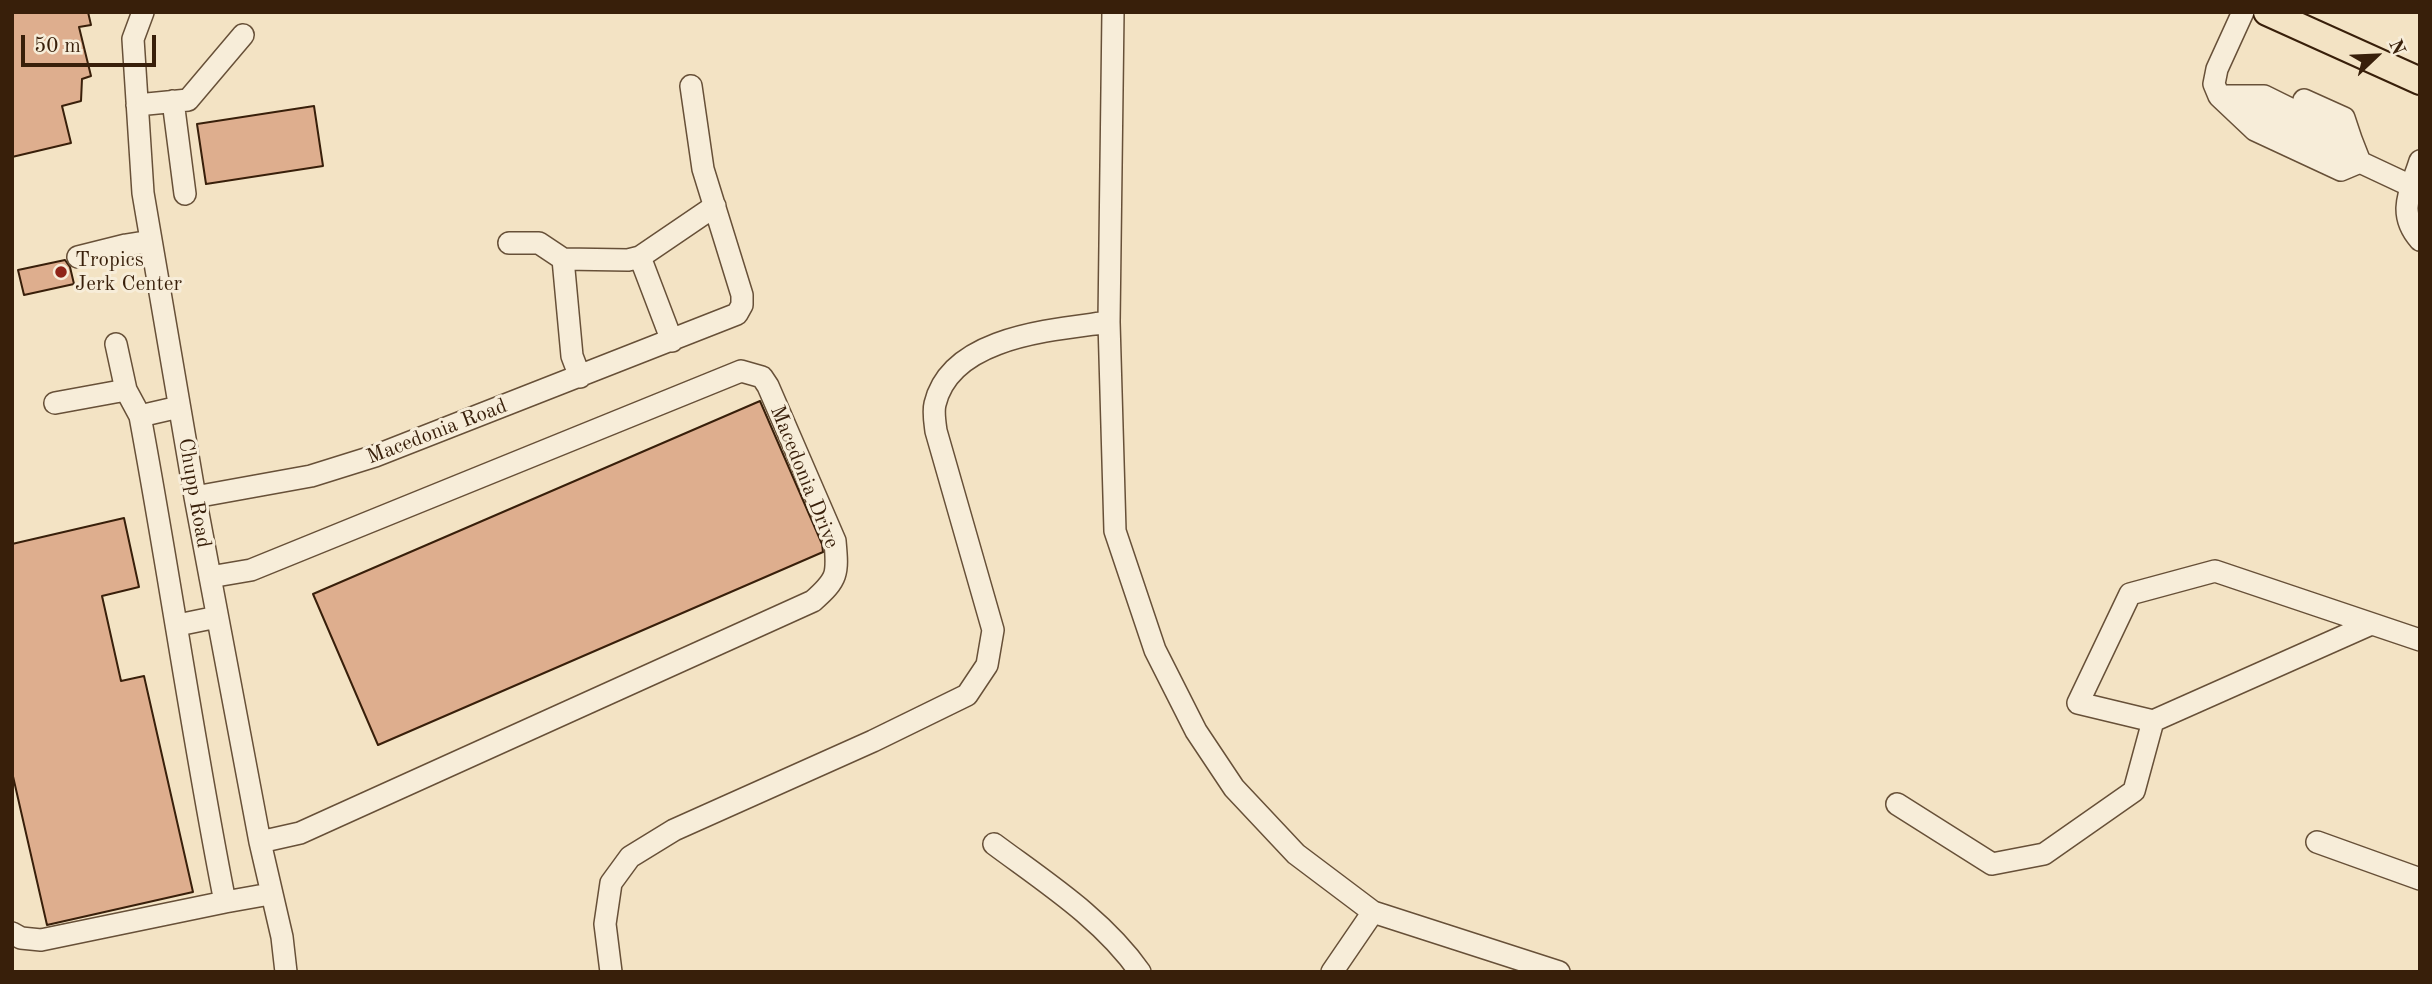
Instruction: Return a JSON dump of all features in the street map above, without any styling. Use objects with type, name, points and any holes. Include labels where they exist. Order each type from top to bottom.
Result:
[{"type":"main road","points":[[2267,12],[2420,80]]},
{"type":"street","name":"Chupp Road","points":[[143,12],[133,39],[143,193],[178,407],[270,894],[282,937],[286,972]]},
{"type":"street","points":[[1113,12],[1109,322],[1115,531],[1155,650],[1196,731],[1234,788],[1296,854],[1373,912],[1559,972]]},
{"type":"street","points":[[2243,12],[2217,69],[2214,84],[2219,96],[2351,166],[2411,186]]},
{"type":"street","points":[[138,105],[188,100],[243,35]]},
{"type":"street","name":"Macedonia Road","points":[[195,497],[311,476],[375,457],[737,314],[742,305],[741,295],[703,169],[691,86]]},
{"type":"street","points":[[2219,96],[2264,96],[2351,139],[2351,166]]},
{"type":"street","points":[[173,101],[185,194]]},
{"type":"street","points":[[2420,161],[2407,199],[2407,220],[2420,240]]},
{"type":"street","points":[[509,243],[539,243],[564,259],[628,260],[640,257],[715,206]]},
{"type":"street","points":[[78,257],[151,241]]},
{"type":"street","points":[[640,257],[672,341]]},
{"type":"street","points":[[564,259],[572,356],[580,377]]},
{"type":"street","points":[[611,972],[605,924],[611,883],[630,857],[674,830],[873,741],[967,695],[987,665],[993,630],[936,431],[934,405],[948,373],[978,352],[1025,333],[1109,322]]},
{"type":"street","points":[[116,344],[126,390],[140,415],[225,902]]},
{"type":"street","name":"Macedonia Drive","points":[[210,577],[251,569],[741,371],[762,377],[768,386],[835,541],[835,576],[830,586],[813,601],[300,833],[260,842]]},
{"type":"street","points":[[55,403],[126,390]]},
{"type":"street","points":[[140,415],[178,407]]},
{"type":"street","points":[[2369,625],[2153,721],[2078,703],[2130,594],[2215,571],[2420,640]]},
{"type":"street","points":[[178,625],[218,617]]},
{"type":"street","points":[[1898,804],[1992,864],[2044,854],[2134,791],[2153,721]]},
{"type":"street","points":[[2317,842],[2420,879]]},
{"type":"street","points":[[994,844],[1080,909],[1129,956],[1140,972]]},
{"type":"street","points":[[12,933],[21,938],[41,940],[270,894]]},
{"type":"street","points":[[1332,972],[1373,912]]},
{"type":"building","points":[[12,12],[88,12],[91,25],[79,27],[91,76],[82,79],[81,101],[62,106],[71,143],[12,157]]},
{"type":"building","points":[[314,106],[323,166],[206,184],[197,124]]},
{"type":"building","points":[[65,260],[70,267],[74,284],[24,295],[18,270]]},
{"type":"building","points":[[760,401],[822,544],[823,552],[378,745],[313,594]]},
{"type":"building","points":[[124,518],[139,587],[102,596],[121,681],[144,676],[193,892],[47,925],[12,772],[12,544]]},
{"type":"place","name":"Tropics Jerk Center","points":[[61,272]]}]
